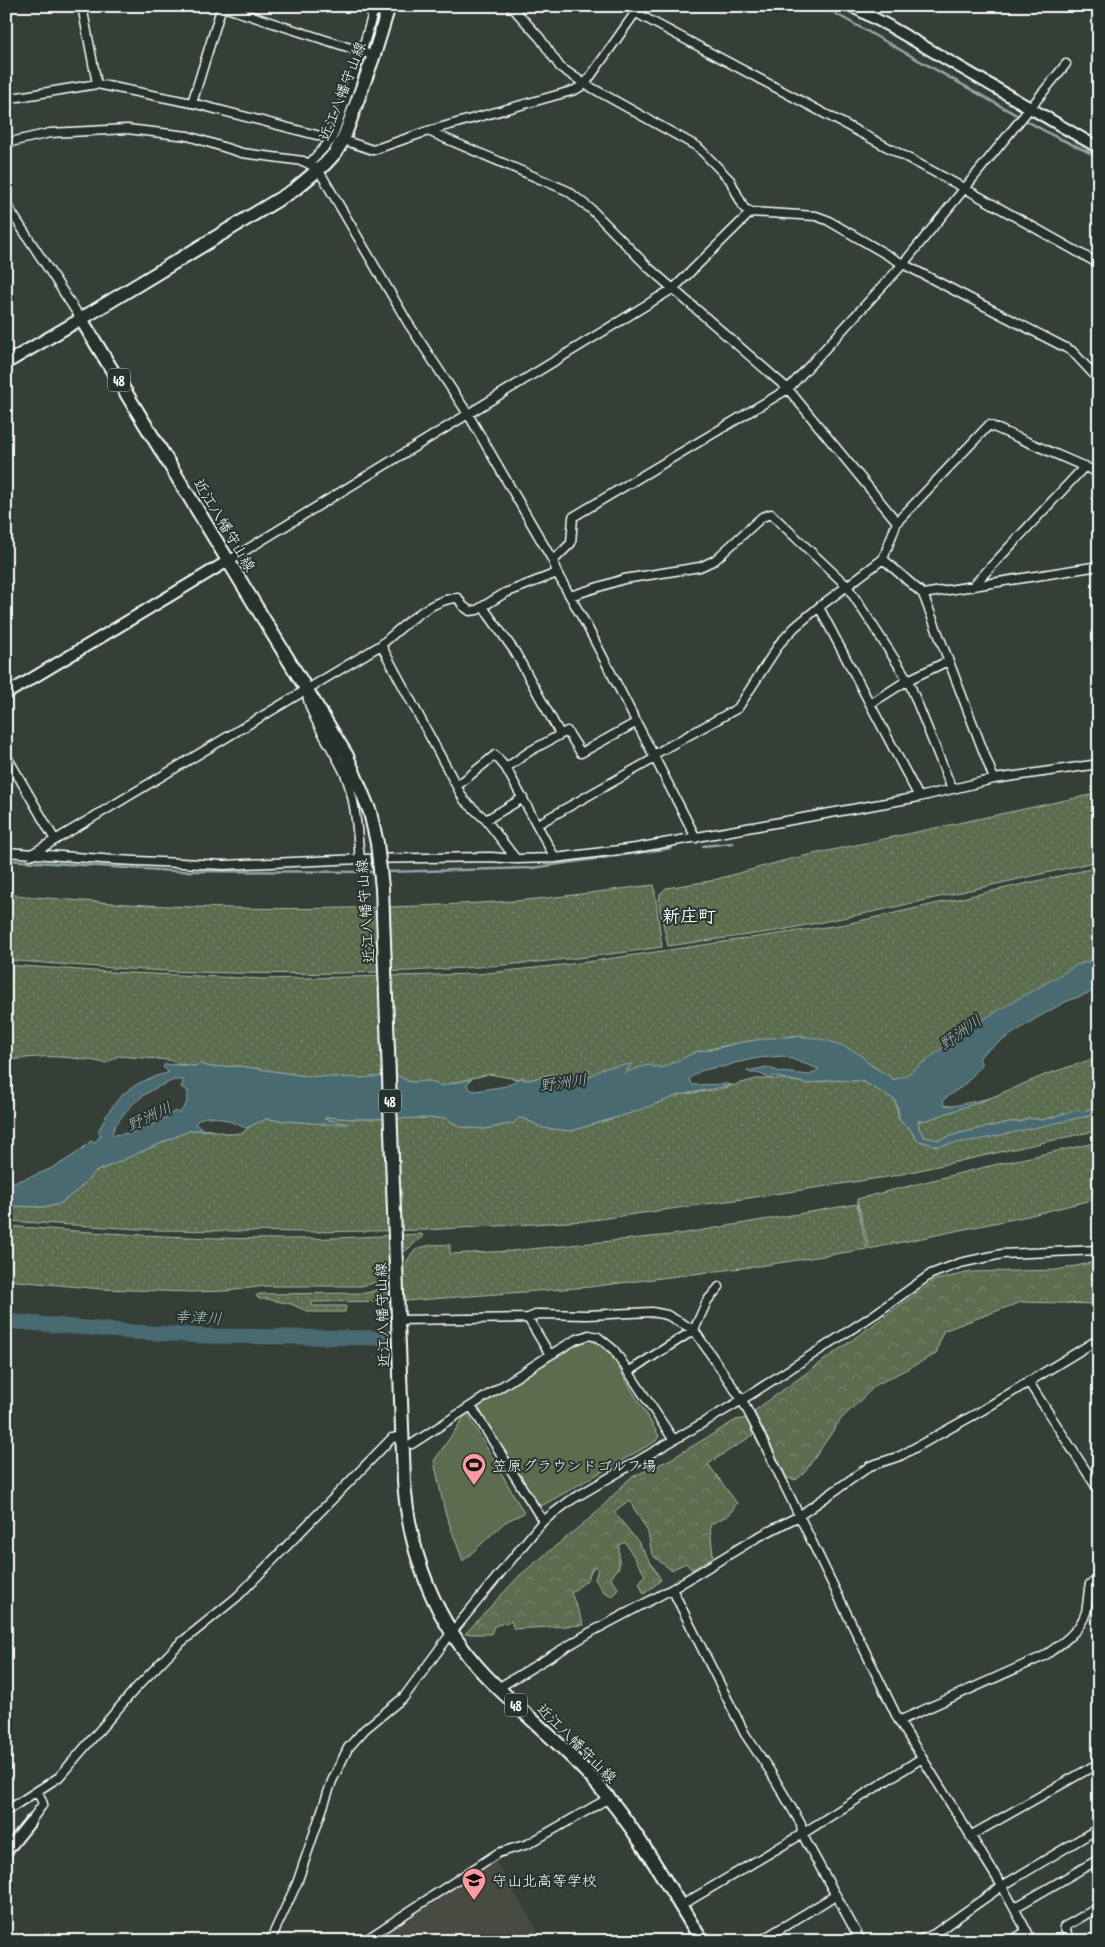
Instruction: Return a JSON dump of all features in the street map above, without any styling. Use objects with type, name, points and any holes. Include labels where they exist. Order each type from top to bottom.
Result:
[{"type":"main road","name":"近江八幡守山線","points":[[389,6],[368,53],[335,153],[314,166],[294,190],[81,319],[347,756],[370,812],[377,843],[382,890],[398,1320],[407,1440],[405,1497],[410,1532],[425,1580],[436,1605],[452,1632],[473,1661],[498,1688],[574,1759],[609,1798],[650,1858],[702,1941]]},
{"type":"main road","points":[[6,363],[81,319]]},
{"type":"street","points":[[82,6],[97,84]]},
{"type":"street","points":[[192,103],[221,6],[368,53],[375,6]]},
{"type":"street","points":[[511,6],[540,38],[560,67],[585,84],[698,147],[730,180],[744,208],[751,212],[816,216],[827,220],[903,264],[1072,350],[1099,380]]},
{"type":"street","points":[[851,6],[1028,112],[1099,148]]},
{"type":"street","points":[[6,99],[26,94],[97,84],[192,103],[374,150],[428,131],[575,90],[585,84],[638,9],[1099,264]]},
{"type":"street","points":[[553,561],[571,543],[573,517],[788,389],[903,264],[1066,64]]},
{"type":"street","points":[[6,143],[50,133],[127,129],[188,136],[242,153],[303,161],[314,166],[408,323],[468,414],[553,561],[557,573],[637,722],[696,838]]},
{"type":"street","points":[[428,131],[568,191],[592,210],[649,268],[788,389],[897,522]]},
{"type":"street","points":[[6,204],[81,319]]},
{"type":"street","points":[[6,694],[674,288],[751,212]]},
{"type":"street","points":[[538,824],[738,708],[780,643],[795,627],[819,607],[883,559],[897,522],[989,425],[1099,473]]},
{"type":"street","points":[[972,586],[1085,466]]},
{"type":"street","points":[[570,596],[624,579],[700,567],[715,560],[762,517],[771,514],[847,586],[908,680],[952,789]]},
{"type":"street","points":[[883,559],[923,594],[994,779]]},
{"type":"street","points":[[923,594],[1099,566]]},
{"type":"street","points":[[30,855],[382,645],[412,618],[452,598],[458,598],[463,606],[470,611],[505,593],[557,573]]},
{"type":"street","points":[[483,606],[515,652],[560,734]]},
{"type":"street","points":[[819,607],[919,797]]},
{"type":"street","points":[[382,645],[464,800],[486,820],[516,860]]},
{"type":"street","points":[[870,704],[908,680],[948,660]]},
{"type":"street","points":[[306,689],[308,705],[346,776],[352,800],[360,859]]},
{"type":"street","points":[[506,768],[530,751],[567,731],[580,753],[637,722]]},
{"type":"street","points":[[6,755],[55,840]]},
{"type":"street","points":[[457,786],[495,755],[506,768],[556,858]]},
{"type":"street","points":[[6,852],[30,855],[224,865],[360,859],[491,857],[516,860],[556,858],[696,838],[919,797],[994,779],[1099,764]]},
{"type":"street","points":[[486,820],[523,798]]},
{"type":"street","points":[[270,1941],[297,1884],[332,1781],[345,1753],[365,1729],[404,1698],[452,1632],[543,1521],[571,1500],[742,1400],[875,1314],[931,1274],[960,1263],[1002,1254],[1099,1250]]},
{"type":"street","points":[[628,1372],[694,1330],[707,1301],[719,1287]]},
{"type":"street","points":[[398,1320],[528,1318],[538,1314],[587,1315],[652,1312],[667,1315],[694,1330],[742,1400],[898,1721],[1002,1886],[1032,1941]]},
{"type":"street","points":[[528,1318],[550,1355]]},
{"type":"street","points":[[6,1811],[59,1777],[136,1688],[178,1645],[237,1597],[392,1438],[407,1440],[471,1406],[550,1355],[589,1334],[605,1341],[614,1350],[673,1439]]},
{"type":"street","points":[[498,1688],[591,1632],[672,1589],[756,1538],[799,1516],[870,1466],[900,1456],[981,1411],[1099,1339]]},
{"type":"street","points":[[1028,1381],[1099,1490]]},
{"type":"street","points":[[471,1406],[543,1521]]},
{"type":"street","points":[[898,1721],[1044,1656],[1061,1645],[1080,1624],[1085,1613],[1090,1584],[1099,1580]]},
{"type":"street","points":[[672,1589],[745,1734],[801,1824],[802,1834],[860,1941]]},
{"type":"street","points":[[680,1906],[802,1834],[922,1758]]},
{"type":"street","points":[[970,1836],[1099,1763]]},
{"type":"street","points":[[6,1852],[43,1804],[38,1792]]},
{"type":"street","points":[[364,1941],[498,1853],[528,1844],[609,1798]]},
{"type":"street","points":[[918,1941],[934,1934],[1002,1886],[1096,1830],[1099,1841]]},
{"type":"street","points":[[1014,1908],[1099,1859]]},
{"type":"street","points":[[760,1941],[836,1895]]},
{"type":"street","points":[[1071,1941],[1064,1927],[1099,1907]]},
{"type":"street","points":[[1011,1941],[1027,1931]]},
{"type":"shaded area","name":"守山北高等学校","points":[[490,1860],[496,1862],[544,1941],[368,1941]]},
{"type":"green space","points":[[1099,793],[1099,861],[877,911],[777,931],[668,946],[659,905],[660,894],[666,888],[710,881],[790,859]]},
{"type":"green space","points":[[1099,867],[1099,958],[1077,965],[905,1076],[893,1080],[864,1060],[861,1055],[800,1035],[743,1042],[698,1051],[662,1068],[623,1072],[629,1068],[593,1075],[586,1079],[583,1077],[590,1070],[563,1075],[548,1075],[529,1080],[522,1079],[523,1077],[517,1079],[489,1074],[441,1086],[429,1081],[410,1082],[396,1075],[362,1078],[306,1076],[239,1066],[210,1067],[200,1064],[194,1066],[178,1064],[170,1060],[118,1056],[106,1063],[56,1057],[32,1057],[6,1061],[6,965],[263,979],[478,974],[580,963],[846,924]]},
{"type":"green space","points":[[654,885],[662,947],[601,955],[540,962],[416,971],[291,974],[148,970],[6,960],[6,894],[69,900],[196,907],[322,908],[449,905],[512,901]]},
{"type":"green space","points":[[1099,1057],[1099,1105],[1083,1112],[1076,1110],[1043,1120],[1028,1118],[1020,1122],[1010,1122],[960,1133],[939,1140],[924,1138],[919,1128],[918,1121],[927,1120],[990,1098],[1047,1074]]},
{"type":"green space","points":[[756,1079],[784,1079],[808,1084],[828,1080],[862,1081],[895,1100],[899,1120],[909,1128],[917,1140],[936,1146],[1092,1115],[1099,1111],[1099,1130],[893,1176],[586,1221],[425,1230],[311,1232],[156,1230],[6,1221],[6,1206],[47,1207],[59,1204],[78,1190],[95,1172],[191,1130],[210,1130],[231,1134],[242,1133],[255,1123],[266,1119],[324,1124],[342,1123],[324,1119],[327,1117],[354,1119],[445,1118],[461,1127],[484,1129],[514,1123],[518,1118],[525,1119],[543,1128],[571,1131],[634,1112],[679,1095],[720,1089]]},
{"type":"green space","points":[[1099,1142],[1099,1198],[1028,1216],[869,1249],[857,1199],[989,1166]]},
{"type":"green space","points":[[857,1204],[867,1249],[766,1265],[589,1287],[405,1301],[312,1302],[312,1306],[346,1306],[345,1312],[309,1312],[291,1304],[259,1299],[256,1296],[259,1294],[367,1293],[389,1282],[406,1263],[412,1253],[430,1245],[450,1245],[450,1254],[511,1251],[680,1234]]},
{"type":"green space","points":[[6,1226],[251,1239],[303,1239],[422,1234],[422,1237],[403,1253],[389,1275],[379,1282],[361,1286],[265,1286],[227,1291],[191,1292],[101,1289],[6,1280]]},
{"type":"green space","points":[[1099,1261],[1099,1304],[1021,1302],[943,1331],[936,1354],[876,1385],[841,1419],[805,1472],[796,1480],[787,1478],[754,1411],[935,1280],[971,1272],[1057,1270]]},
{"type":"green space","points":[[589,1340],[601,1345],[610,1353],[659,1436],[656,1441],[538,1508],[477,1410],[478,1406],[578,1341]]},
{"type":"green space","name":"笠原グラウンドゴルフ場","points":[[467,1413],[524,1513],[505,1522],[463,1561],[445,1512],[434,1461]]},
{"type":"green space","points":[[747,1418],[753,1435],[708,1464],[737,1503],[730,1514],[710,1525],[713,1557],[692,1570],[686,1563],[671,1570],[652,1555],[648,1532],[629,1500],[614,1512],[639,1543],[661,1580],[644,1594],[639,1583],[645,1575],[625,1542],[619,1545],[619,1567],[611,1578],[618,1588],[613,1597],[603,1591],[595,1579],[598,1569],[594,1566],[586,1581],[571,1593],[584,1625],[514,1629],[511,1621],[494,1626],[491,1634],[465,1634],[520,1575],[595,1514],[630,1478],[671,1459],[736,1420]]},
{"type":"water","name":"野洲川","points":[[1099,958],[1099,989],[1065,1002],[983,1053],[979,1059],[982,1065],[964,1085],[944,1099],[943,1105],[953,1106],[990,1098],[927,1120],[918,1121],[919,1128],[924,1137],[939,1140],[960,1133],[1010,1122],[1020,1122],[1028,1118],[1043,1120],[1076,1110],[1083,1112],[1099,1105],[1099,1111],[1092,1115],[988,1138],[936,1146],[917,1140],[909,1128],[899,1120],[899,1112],[895,1100],[862,1081],[828,1080],[808,1084],[773,1076],[771,1079],[758,1073],[747,1071],[767,1067],[780,1072],[810,1075],[819,1069],[783,1056],[758,1058],[700,1071],[689,1079],[693,1085],[732,1085],[679,1095],[634,1112],[571,1131],[543,1128],[519,1118],[514,1123],[484,1129],[461,1127],[445,1118],[354,1119],[327,1117],[324,1119],[348,1124],[266,1119],[246,1128],[227,1120],[205,1117],[195,1124],[205,1130],[191,1130],[95,1172],[78,1190],[59,1204],[47,1207],[6,1206],[6,1184],[30,1177],[62,1163],[91,1141],[94,1143],[101,1135],[98,1132],[118,1099],[141,1082],[169,1072],[163,1067],[165,1064],[194,1066],[200,1064],[210,1067],[239,1066],[306,1076],[362,1078],[396,1075],[410,1082],[429,1081],[441,1086],[472,1079],[467,1084],[469,1089],[475,1091],[506,1086],[524,1076],[522,1079],[529,1080],[548,1075],[590,1071],[583,1077],[586,1079],[604,1068],[632,1064],[624,1073],[649,1065],[653,1065],[654,1068],[658,1066],[662,1068],[698,1051],[743,1042],[802,1037],[830,1041],[844,1047],[860,1055],[893,1080],[905,1076],[976,1024],[1004,1007],[1077,965]],"holes":[[[174,1080],[184,1080],[181,1087],[188,1091],[188,1098],[185,1106],[179,1113],[175,1111],[161,1121],[137,1131],[112,1135],[123,1115],[140,1098]]]},
{"type":"waterway","points":[[822,6],[1052,135],[1099,157]]},
{"type":"waterway","points":[[703,846],[733,843]]},
{"type":"waterway","points":[[385,872],[532,868],[672,848]]},
{"type":"waterway","points":[[6,860],[174,871],[377,872]]},
{"type":"waterway","name":"幸津川","points":[[6,1321],[206,1336],[388,1338]]},
{"type":"place","name":"笠原グラウンドゴルフ場","points":[[474,1486]]},
{"type":"place","name":"守山北高等学校","points":[[474,1901]]},
{"type":"district","name":"新庄町","points":[[689,915]]}]
